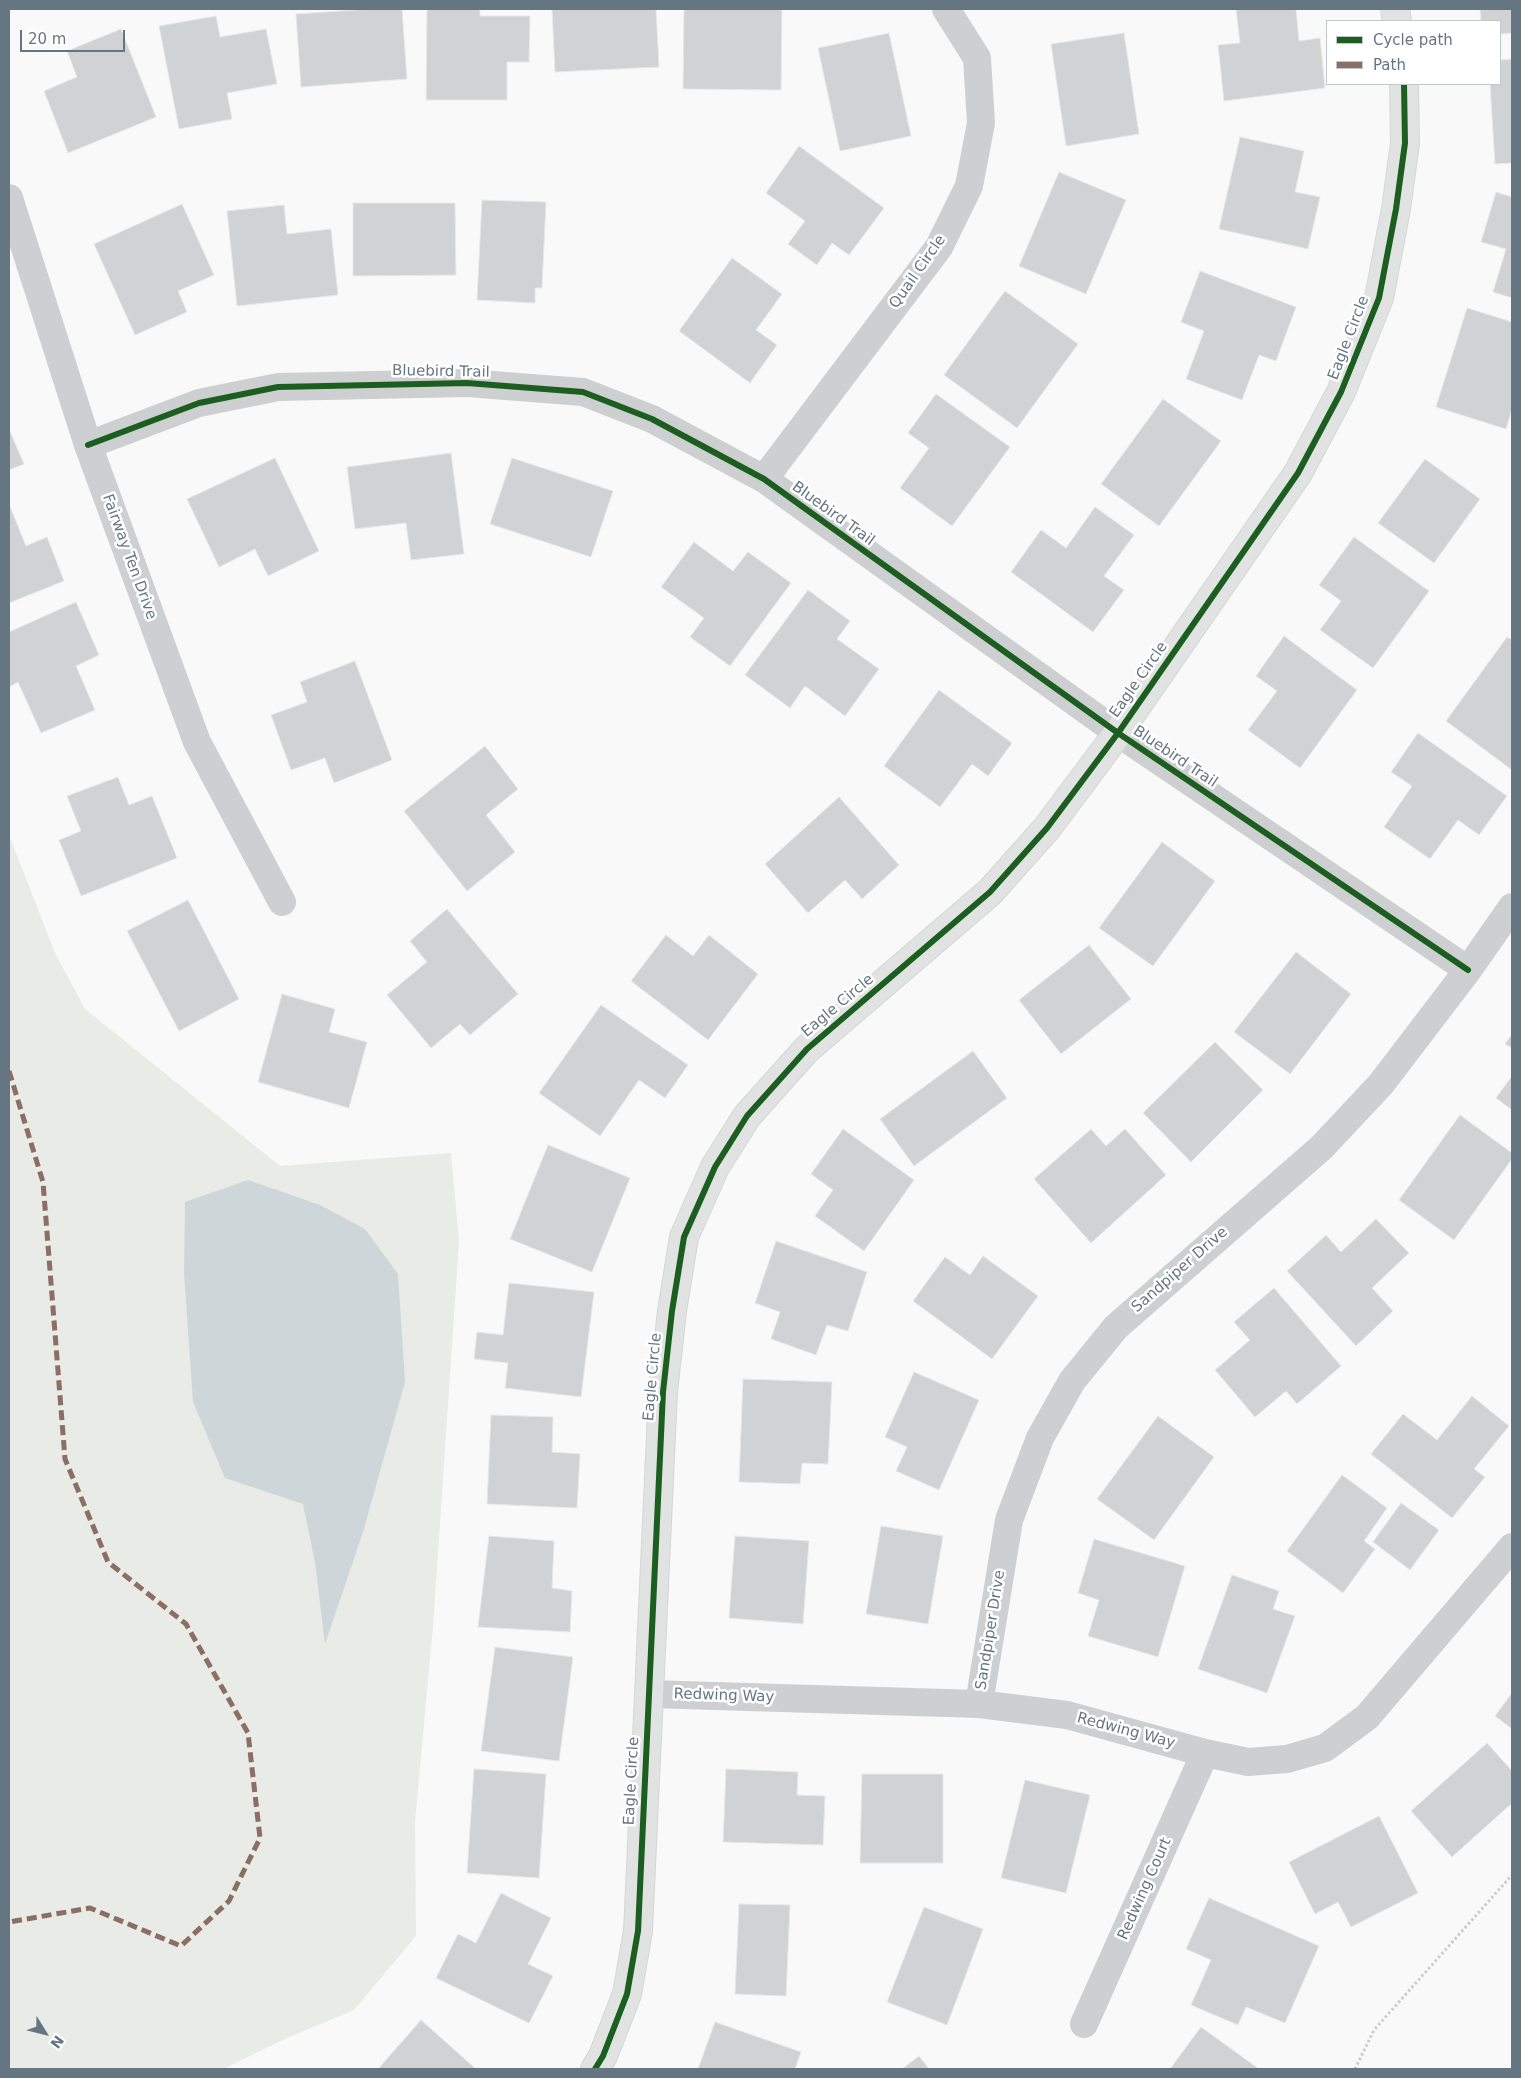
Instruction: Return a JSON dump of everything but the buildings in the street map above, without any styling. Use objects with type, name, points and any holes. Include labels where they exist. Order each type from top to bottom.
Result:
[{"type":"street","name":"Quail Circle","points":[[764,480],[939,247],[968,186],[981,123],[977,58],[946,9]]},
{"type":"street","name":"Eagle Circle","points":[[595,2069],[603,2056],[627,1994],[638,1931],[663,1392],[672,1311],[684,1237],[714,1167],[747,1116],[807,1049],[990,892],[1047,828],[1118,733],[1298,473],[1341,392],[1379,298],[1396,209],[1405,143],[1404,85]]},
{"type":"street","name":"Fairway Ten Drive","points":[[9,198],[88,445],[197,742],[282,902]]},
{"type":"street","name":"Bluebird Trail","points":[[88,445],[199,403],[278,387],[467,383],[583,392],[652,419],[764,480],[1118,733],[1468,970]]},
{"type":"street","name":"Sandpiper Drive","points":[[979,1704],[1009,1520],[1040,1438],[1072,1381],[1116,1326],[1322,1147],[1382,1084],[1468,970],[1512,907]]},
{"type":"street","name":"Redwing Way","points":[[649,1694],[979,1704],[1067,1715],[1205,1753],[1248,1762],[1286,1759],[1325,1748],[1367,1717],[1512,1546]]},
{"type":"street","name":"Redwing Court","points":[[1084,2024],[1205,1753]]},
{"type":"path","points":[[1355,2069],[1374,2030],[1512,1876]]},
{"type":"shaded area","points":[[9,835],[55,953],[85,1009],[280,1166],[451,1153],[459,1241],[433,1627],[415,1821],[416,1936],[354,2010],[287,2038],[223,2069],[9,2069]]},
{"type":"shaded area","points":[[248,1180],[320,1205],[365,1229],[398,1274],[405,1382],[363,1532],[325,1644],[315,1562],[303,1504],[225,1478],[193,1402],[184,1273],[185,1202]]},
{"type":"marked path","points":[[9,1071],[43,1182],[65,1459],[108,1562],[186,1624],[248,1733],[260,1838],[229,1901],[181,1946],[90,1908],[9,1922]]},
{"type":"cycle path","points":[[595,2069],[603,2056],[627,1994],[638,1931],[663,1392],[672,1311],[684,1237],[715,1167],[747,1116],[807,1049],[990,892],[1047,828],[1118,733],[1298,473],[1341,392],[1379,298],[1396,209],[1405,143],[1404,85]]},
{"type":"cycle path","points":[[88,445],[199,403],[278,387],[467,383],[583,392],[652,419],[764,479],[1118,733],[1468,970]]}]
